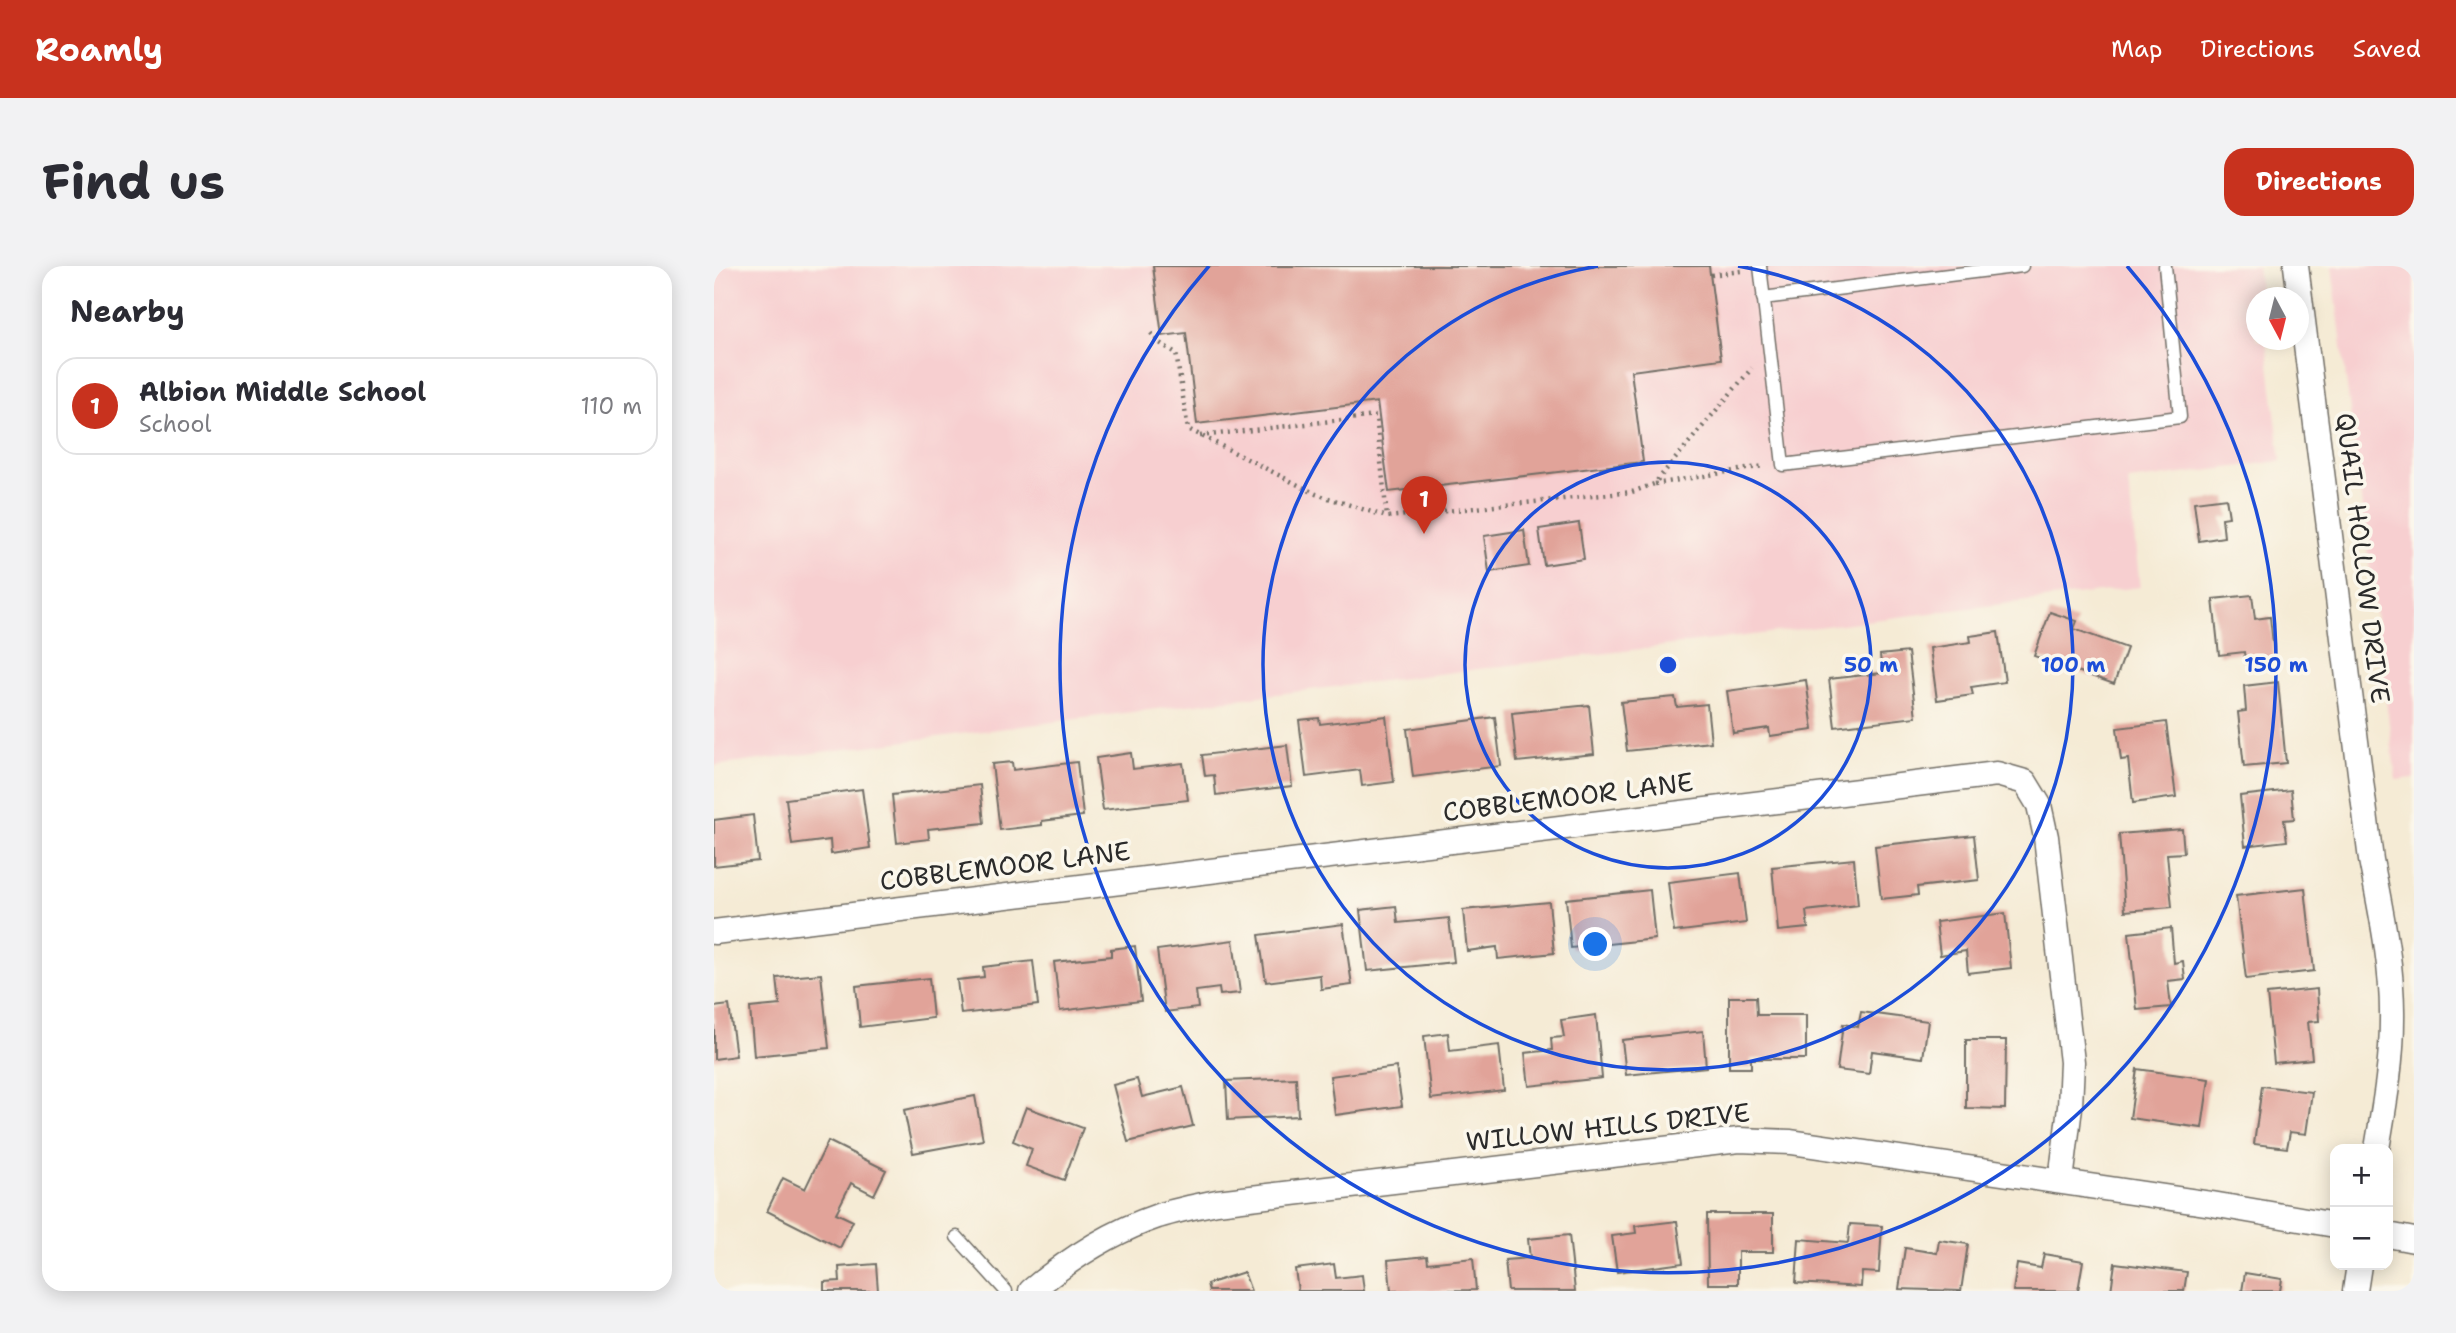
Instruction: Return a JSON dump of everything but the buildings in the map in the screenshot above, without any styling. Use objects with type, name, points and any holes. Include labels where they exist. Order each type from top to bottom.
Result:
[{"type":"street","name":"QUAIL HOLLOW DRIVE","points":[[2296,266],[2371,860],[2382,913],[2388,965],[2392,1019],[2389,1073],[2378,1144]]},
{"type":"street","name":"COBBLEMOOR LANE","points":[[714,932],[1997,774],[2025,782],[2039,805],[2046,837],[2072,1062],[2070,1107],[2061,1181]]},
{"type":"street","name":"WILLOW HILLS DRIVE","points":[[1031,1291],[1056,1270],[1103,1240],[1158,1216],[1217,1202],[1739,1140],[1791,1142],[2061,1181],[2330,1224]]},
{"type":"street","points":[[2393,1236],[2414,1240]]},
{"type":"street","points":[[2355,1291],[2358,1270]]},
{"type":"lane","points":[[1760,266],[1783,465],[2180,416],[2165,266]]},
{"type":"lane","points":[[1763,298],[2022,266]]},
{"type":"lane","points":[[957,1237],[1006,1291]]},
{"type":"path","points":[[1711,275],[1741,271]]},
{"type":"path","points":[[1151,333],[1158,342],[1176,353],[1188,429],[1315,494],[1387,517],[1632,492],[1654,484],[1768,466]]},
{"type":"path","points":[[1654,484],[1755,365]]},
{"type":"path","points":[[1199,436],[1376,416],[1387,517]]},
{"type":"shaded area","points":[[714,266],[2257,266],[2260,287],[2246,287],[2246,350],[2267,350],[2281,461],[2128,481],[2140,587],[714,766]]},
{"type":"shaded area","points":[[2332,266],[2414,266],[2414,778],[2396,780]]},
{"type":"place","name":"Albion Middle School","points":[[1424,534]]}]
